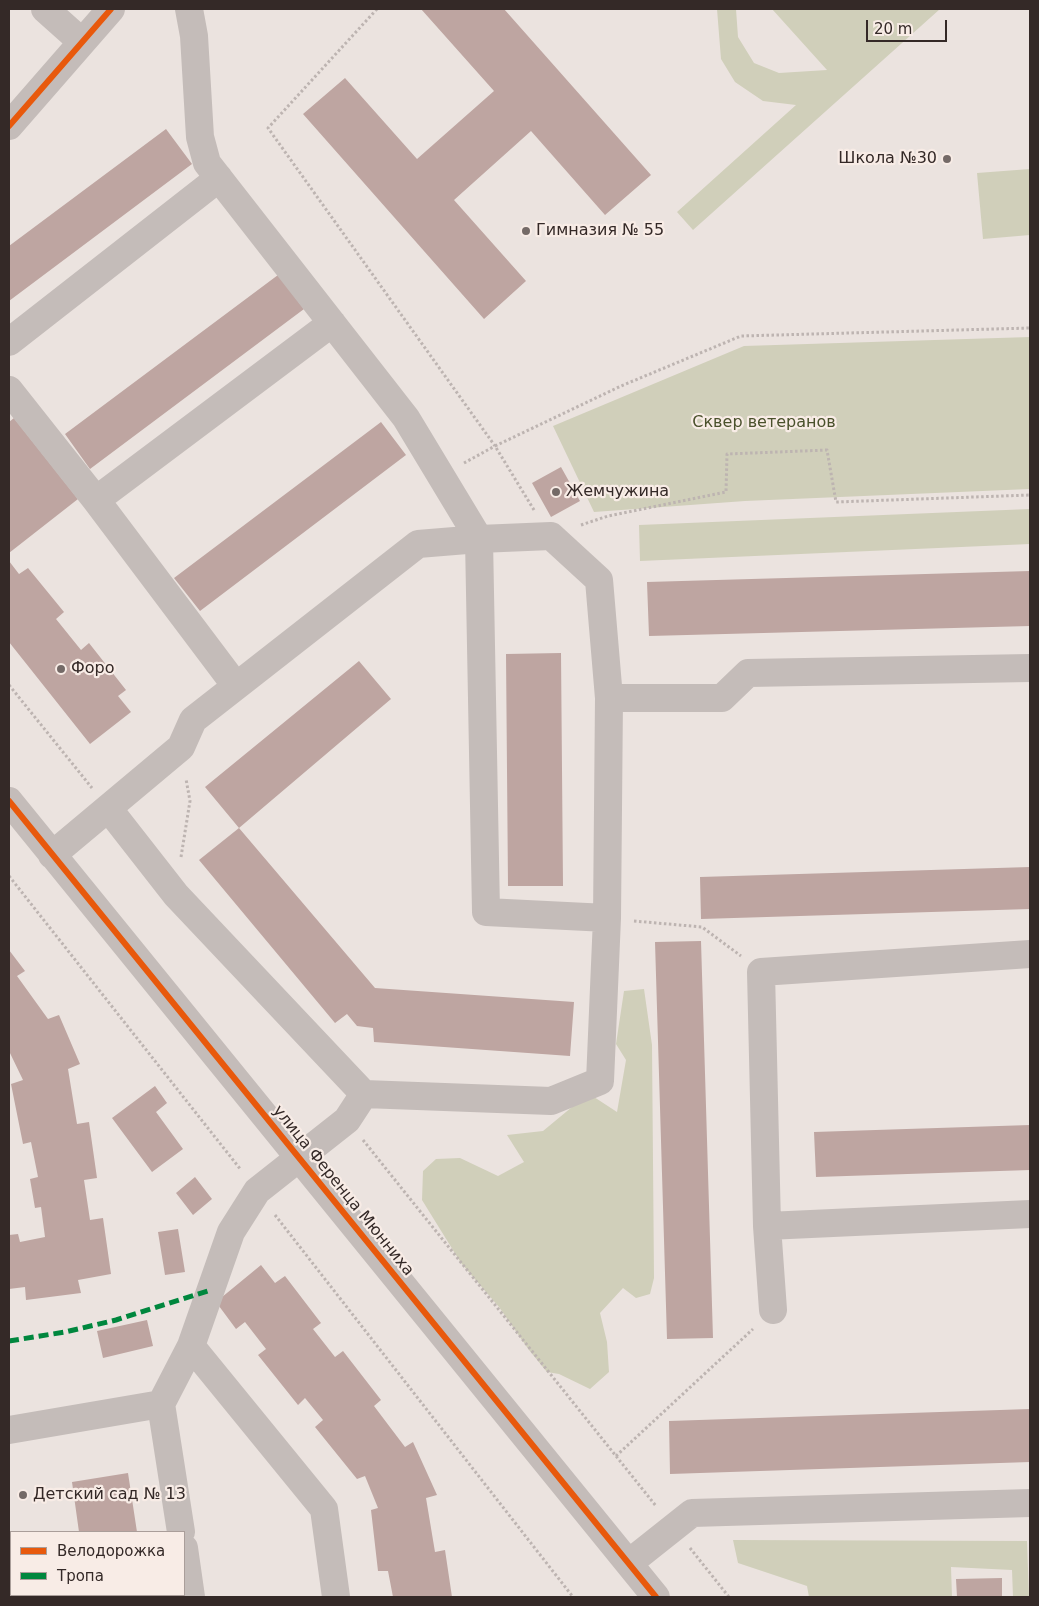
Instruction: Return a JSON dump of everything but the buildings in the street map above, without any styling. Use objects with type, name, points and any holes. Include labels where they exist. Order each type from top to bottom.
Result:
[{"type":"street","points":[[45,9],[82,42]]},
{"type":"street","points":[[9,126],[111,9]]},
{"type":"street","points":[[189,9],[194,36],[200,137],[207,162],[406,418],[478,539],[486,912],[607,918]]},
{"type":"street","points":[[9,342],[219,178]]},
{"type":"street","points":[[96,500],[332,323]]},
{"type":"street","points":[[9,390],[96,500],[236,686]]},
{"type":"street","points":[[52,855],[108,808],[181,747],[193,720],[418,544],[550,536],[599,580],[609,698],[607,918],[600,1081],[551,1101],[364,1094],[176,895],[108,808]]},
{"type":"street","points":[[609,698],[722,698],[748,673],[1030,668]]},
{"type":"street","name":"улица Ференца Мюнниха","points":[[9,801],[656,1597]]},
{"type":"street","points":[[773,1310],[767,1226],[761,972],[1030,954]]},
{"type":"street","points":[[181,1531],[161,1404],[191,1346],[231,1232],[257,1191],[347,1120],[364,1094]]},
{"type":"street","points":[[767,1226],[1030,1214]]},
{"type":"street","points":[[191,1346],[324,1510],[336,1597]]},
{"type":"street","points":[[9,1430],[161,1404]]},
{"type":"street","points":[[629,1563],[692,1513],[1030,1503]]},
{"type":"street","points":[[185,1554],[192,1597]]},
{"type":"path","points":[[377,9],[268,128],[494,446],[550,536],[608,516],[726,492],[727,454],[827,450],[836,502],[1030,495]]},
{"type":"path","points":[[441,476],[494,446],[621,386],[741,336],[1030,328]]},
{"type":"path","points":[[9,685],[108,808]]},
{"type":"path","points":[[176,895],[190,801],[181,747]]},
{"type":"path","points":[[9,876],[257,1191],[572,1597]]},
{"type":"path","points":[[607,918],[702,927],[761,972]]},
{"type":"path","points":[[347,1120],[729,1597]]},
{"type":"path","points":[[616,1456],[773,1310]]},
{"type":"green space","points":[[717,9],[736,9],[738,37],[754,63],[779,73],[827,70],[772,9],[940,9],[693,230],[677,212],[796,105],[763,101],[735,82],[721,59]]},
{"type":"green space","points":[[1030,169],[1030,235],[983,239],[977,173]]},
{"type":"green space","name":"Сквер ветеранов","points":[[1030,337],[1030,489],[745,501],[594,512],[553,426],[744,346]]},
{"type":"green space","points":[[1030,509],[1030,544],[640,561],[639,525]]},
{"type":"green space","points":[[644,989],[652,1045],[654,1278],[650,1294],[636,1298],[623,1288],[600,1313],[607,1342],[609,1372],[590,1389],[559,1374],[547,1372],[499,1307],[461,1263],[422,1200],[423,1171],[436,1159],[460,1158],[498,1176],[524,1162],[507,1135],[543,1131],[572,1107],[594,1097],[617,1112],[626,1060],[616,1044],[624,991]]},
{"type":"green space","points":[[733,1540],[1027,1541],[1029,1597],[1013,1597],[1012,1570],[951,1567],[952,1597],[809,1597],[807,1586],[738,1563]]},
{"type":"marked path","points":[[9,1341],[65,1332],[116,1320],[211,1290]]},
{"type":"cycle path","points":[[9,126],[111,9]]},
{"type":"cycle path","points":[[9,801],[656,1597]]},
{"type":"place","name":"Школа №30","points":[[947,159]]},
{"type":"place","name":"Гимназия № 55","points":[[526,231]]},
{"type":"place","name":"Жемчужина","points":[[556,492]]},
{"type":"place","name":"Форо","points":[[61,669]]},
{"type":"place","name":"Детский сад № 13","points":[[23,1495]]}]
